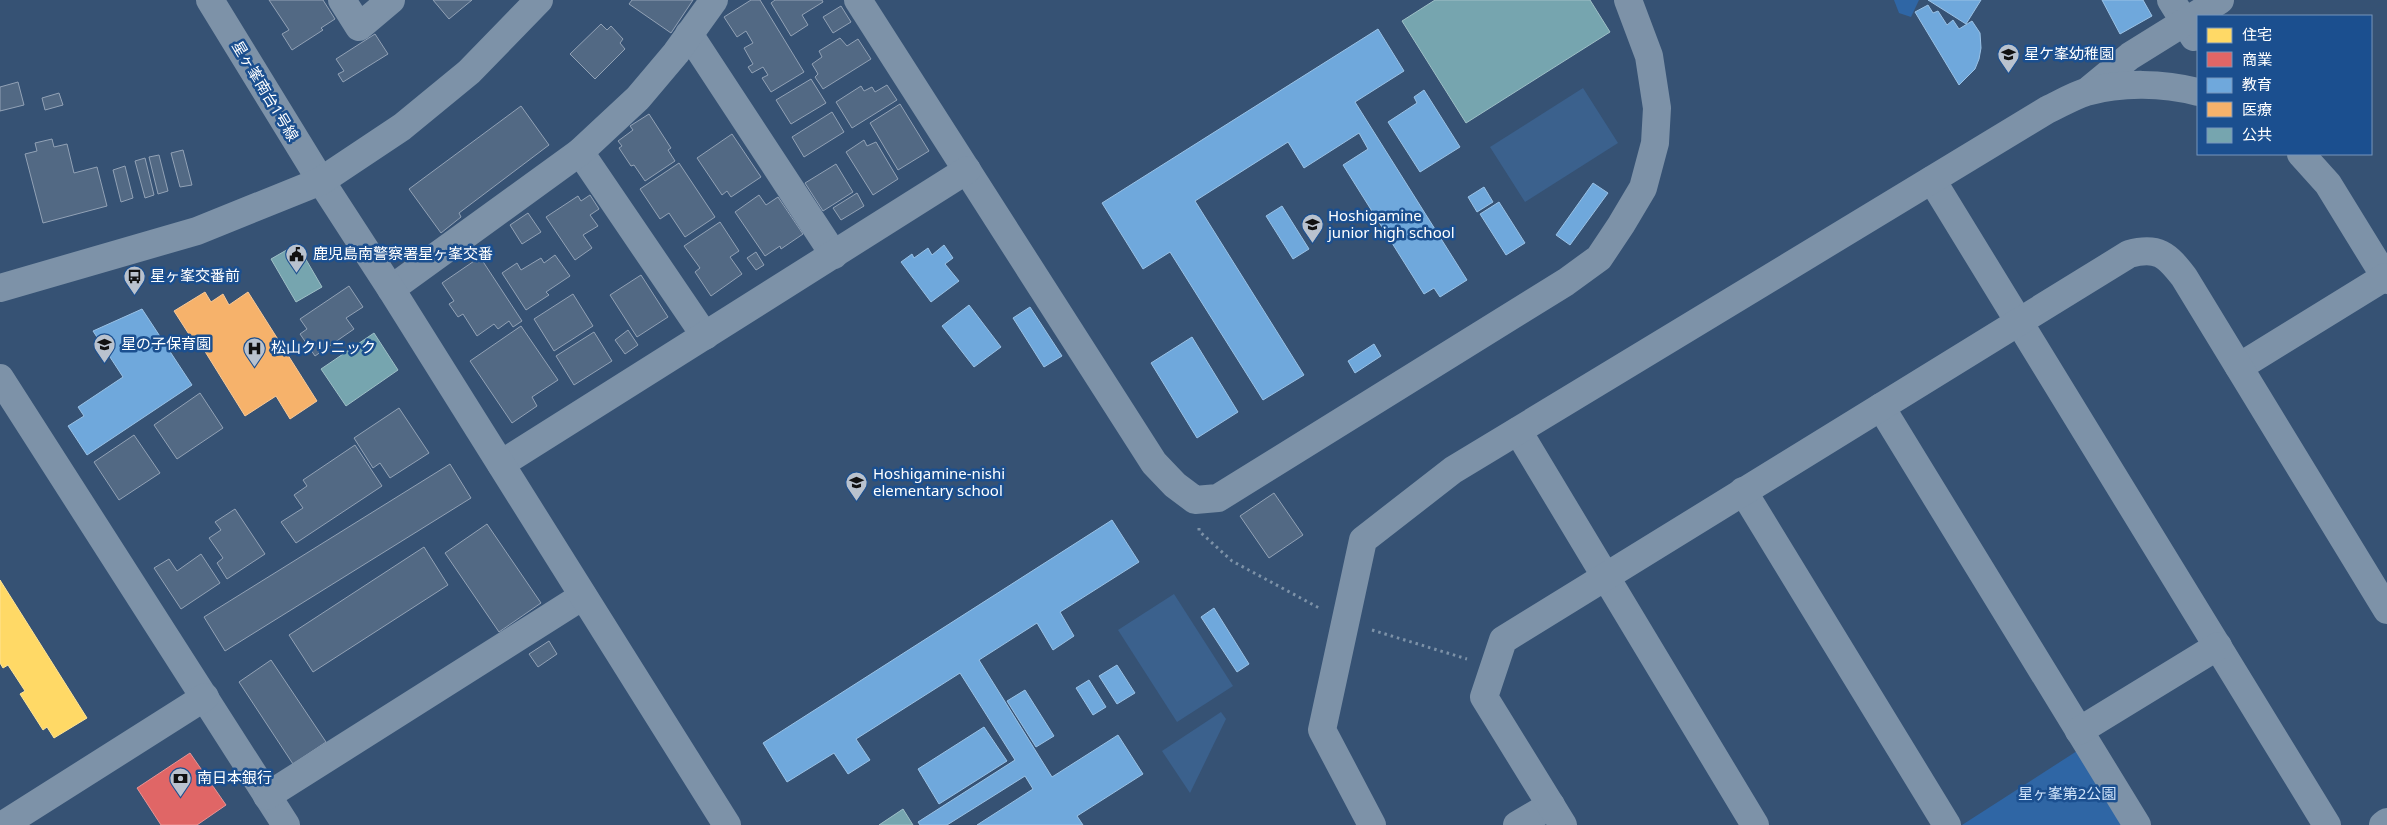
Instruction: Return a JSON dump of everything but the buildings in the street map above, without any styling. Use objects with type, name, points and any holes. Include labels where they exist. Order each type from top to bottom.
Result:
[{"type":"street","name":"星ヶ峯南台1号線","points":[[210,0],[321,181],[391,289],[727,825]]},
{"type":"street","points":[[342,0],[359,27],[391,0]]},
{"type":"street","points":[[0,288],[197,230],[321,181],[410,121],[469,72],[539,0]]},
{"type":"street","points":[[391,289],[580,152],[638,98],[690,34],[714,0]]},
{"type":"street","points":[[858,0],[1154,463],[1175,485],[1196,500],[1218,498],[1558,287],[1599,258],[1643,188],[1655,143],[1657,108],[1649,56],[1628,0]]},
{"type":"street","points":[[2085,93],[2130,56],[2183,20],[2220,0]]},
{"type":"street","points":[[690,34],[834,255]]},
{"type":"street","points":[[1372,825],[1322,730],[1363,540],[1453,470],[2047,110],[2085,93],[2119,85],[2154,86],[2197,92]]},
{"type":"street","points":[[580,152],[705,336]]},
{"type":"street","points":[[2239,367],[2386,279],[2328,184],[2302,155]]},
{"type":"street","points":[[501,464],[967,170]]},
{"type":"street","points":[[1932,180],[2327,825]]},
{"type":"street","points":[[1517,825],[1557,815],[1484,697],[1503,640],[2129,254],[2144,250],[2160,252],[2172,261],[2184,278],[2387,610]]},
{"type":"street","points":[[0,378],[286,825]]},
{"type":"street","points":[[1882,407],[2137,825]]},
{"type":"street","points":[[1518,431],[1755,825]]},
{"type":"street","points":[[1743,492],[1947,825]]},
{"type":"street","points":[[268,796],[584,596]]},
{"type":"street","points":[[2079,731],[2218,646]]},
{"type":"street","points":[[3,825],[205,697]]},
{"type":"street","points":[[2383,825],[2387,822]]},
{"type":"path","points":[[1196,500],[1199,531],[1232,561],[1346,622],[1494,666]]},
{"type":"green space","points":[[1894,0],[1919,0],[1911,17],[1899,13]]},
{"type":"green space","name":"星ヶ峯第2公園","points":[[2077,751],[2122,825],[1962,825]]},
{"type":"shaded area","points":[[1583,88],[1618,143],[1525,202],[1490,147]]},
{"type":"shaded area","points":[[1174,594],[1233,686],[1177,722],[1118,630]]},
{"type":"shaded area","points":[[1221,712],[1226,719],[1190,793],[1162,751]]},
{"type":"place","name":"星ケ峯幼稚園","points":[[2008,73]]},
{"type":"place","name":"Hoshigamine junior high school","points":[[1312,244]]},
{"type":"place","name":"鹿児島南警察署星ヶ峯交番","points":[[297,273]]},
{"type":"place","name":"星ヶ峯交番前","points":[[134,295]]},
{"type":"place","name":"星の子保育園","points":[[105,363]]},
{"type":"place","name":"松山クリニック","points":[[255,367]]},
{"type":"place","name":"Hoshigamine-nishi elementary school","points":[[857,502]]},
{"type":"place","name":"南日本銀行","points":[[181,797]]}]
